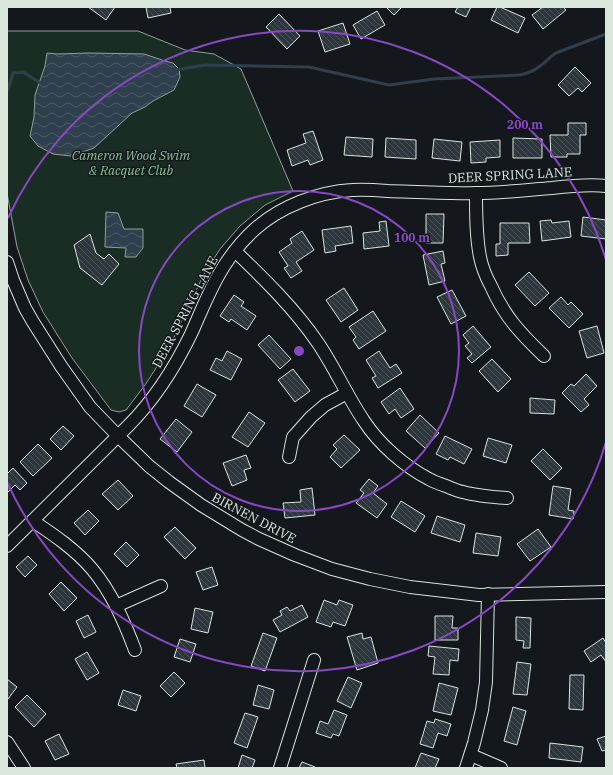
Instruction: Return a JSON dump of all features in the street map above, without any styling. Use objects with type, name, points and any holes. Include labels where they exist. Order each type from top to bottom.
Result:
[{"type":"street","name":"DEER SPRING LANE","points":[[7,546],[133,421],[146,405],[165,380],[174,365],[191,334],[213,284],[225,264],[256,228],[273,216],[291,206],[311,198],[329,193],[361,189],[476,193],[519,191],[591,184],[606,186]]},
{"type":"street","points":[[476,193],[477,231],[480,256],[486,277],[497,299],[511,321],[525,338],[544,356]]},
{"type":"street","points":[[234,252],[271,286],[295,312],[326,354],[364,421],[388,450],[429,479],[461,492],[508,498]]},
{"type":"street","name":"BIRNEN DRIVE","points":[[7,262],[25,308],[33,322],[61,366],[90,406],[149,466],[169,482],[201,505],[253,536],[296,555],[342,572],[397,585],[479,595],[606,592]]},
{"type":"street","points":[[289,456],[294,435],[316,413],[347,393]]},
{"type":"street","points":[[33,521],[74,551],[104,584],[126,625],[135,650]]},
{"type":"street","points":[[116,606],[161,586]]},
{"type":"street","points":[[466,768],[471,755],[482,710],[486,682],[488,594]]},
{"type":"street","points":[[280,768],[314,660]]},
{"type":"street","points":[[7,742],[24,768]]},
{"type":"street","points":[[471,755],[501,768]]},
{"type":"green space","name":"Cameron Wood Swim & Racquet Club","points":[[7,31],[138,31],[185,50],[214,54],[241,69],[293,191],[265,205],[240,226],[220,249],[203,276],[169,348],[145,385],[126,410],[119,412],[111,410],[72,358],[43,312],[28,280],[17,247],[7,193]]},
{"type":"water","points":[[47,53],[144,54],[173,63],[179,69],[180,77],[174,90],[132,113],[94,148],[71,156],[53,154],[38,146],[30,136],[34,117],[35,95],[45,66]]},
{"type":"water","points":[[106,212],[118,213],[124,229],[143,229],[143,248],[136,257],[125,257],[126,248],[105,247]]},
{"type":"building","points":[[88,7],[115,7],[106,20]]},
{"type":"building","points":[[146,7],[170,7],[171,13],[148,18]]},
{"type":"building","points":[[386,7],[402,7],[394,15]]},
{"type":"building","points":[[458,7],[471,7],[466,17],[455,12]]},
{"type":"building","points":[[497,7],[525,18],[518,33],[491,20]]},
{"type":"building","points":[[543,7],[563,7],[566,10],[543,29],[532,15]]},
{"type":"building","points":[[377,11],[385,25],[361,39],[353,25]]},
{"type":"building","points":[[279,14],[300,36],[287,49],[266,27]]},
{"type":"building","points":[[343,23],[350,44],[325,52],[318,31]]},
{"type":"building","points":[[575,67],[591,83],[582,92],[578,88],[569,96],[558,85]]},
{"type":"building","points":[[568,123],[586,123],[586,135],[580,135],[580,154],[567,154],[567,157],[551,157],[550,135],[568,135]]},
{"type":"building","points":[[313,131],[323,160],[310,165],[308,160],[292,166],[287,150],[306,143],[303,134]]},
{"type":"building","points":[[346,137],[373,139],[372,157],[344,155]]},
{"type":"building","points":[[386,138],[416,140],[416,159],[385,157]]},
{"type":"building","points":[[513,138],[542,139],[542,158],[513,158]]},
{"type":"building","points":[[434,139],[462,142],[460,161],[432,158]]},
{"type":"building","points":[[500,140],[500,157],[486,158],[486,162],[471,163],[470,142]]},
{"type":"building","points":[[426,214],[444,214],[443,243],[426,243]]},
{"type":"building","points":[[583,217],[606,220],[606,239],[581,236]]},
{"type":"building","points":[[551,220],[552,223],[569,221],[571,237],[542,241],[540,221]]},
{"type":"building","points":[[386,221],[389,246],[364,249],[363,233],[380,231],[379,222]]},
{"type":"building","points":[[500,223],[529,223],[530,243],[508,243],[508,255],[496,256],[496,244],[500,244]]},
{"type":"building","points":[[351,226],[353,243],[335,246],[336,251],[325,253],[322,230]]},
{"type":"building","points":[[302,231],[314,250],[296,262],[302,271],[291,278],[284,268],[288,266],[279,252],[292,243],[290,239]]},
{"type":"building","points":[[90,234],[96,253],[104,259],[109,254],[119,264],[102,285],[80,268],[74,245]]},
{"type":"building","points":[[443,251],[445,263],[441,264],[445,281],[429,285],[423,255]]},
{"type":"building","points":[[529,272],[549,293],[535,306],[515,285]]},
{"type":"building","points":[[344,288],[358,310],[341,322],[326,300]]},
{"type":"building","points":[[452,290],[466,316],[451,324],[437,297]]},
{"type":"building","points":[[234,295],[244,302],[241,306],[256,316],[247,330],[231,319],[229,322],[220,316]]},
{"type":"building","points":[[561,297],[568,305],[571,302],[583,314],[569,328],[549,308]]},
{"type":"building","points":[[373,311],[386,331],[359,349],[353,340],[356,337],[349,327]]},
{"type":"building","points":[[473,326],[491,347],[472,363],[467,358],[472,354],[465,346],[469,343],[463,335]]},
{"type":"building","points":[[597,326],[604,353],[587,358],[579,331]]},
{"type":"building","points":[[269,335],[291,359],[280,369],[258,345]]},
{"type":"building","points":[[227,351],[242,359],[231,380],[210,370],[216,358],[222,361]]},
{"type":"building","points":[[379,351],[390,368],[396,364],[402,373],[378,388],[372,378],[376,376],[366,360]]},
{"type":"building","points":[[492,359],[511,379],[498,392],[479,371]]},
{"type":"building","points":[[293,369],[310,391],[295,402],[278,380]]},
{"type":"building","points":[[586,374],[597,386],[584,399],[589,405],[581,412],[562,393],[571,384],[574,386]]},
{"type":"building","points":[[197,384],[216,395],[202,417],[184,406]]},
{"type":"building","points":[[400,388],[414,409],[401,418],[395,409],[389,414],[381,402]]},
{"type":"building","points":[[530,398],[555,400],[554,414],[530,413]]},
{"type":"building","points":[[249,412],[265,423],[248,447],[232,437]]},
{"type":"building","points":[[420,415],[439,433],[425,448],[406,431]]},
{"type":"building","points":[[176,419],[192,432],[177,452],[160,439]]},
{"type":"building","points":[[63,426],[74,436],[61,450],[50,439]]},
{"type":"building","points":[[344,435],[360,450],[341,468],[330,457],[337,449],[333,445]]},
{"type":"building","points":[[445,436],[472,449],[464,464],[450,457],[448,460],[436,454]]},
{"type":"building","points":[[488,438],[512,445],[506,463],[483,456]]},
{"type":"building","points":[[38,444],[52,458],[33,476],[20,462]]},
{"type":"building","points":[[543,449],[562,468],[550,480],[531,461]]},
{"type":"building","points":[[246,455],[251,468],[244,470],[247,480],[232,486],[223,463]]},
{"type":"building","points":[[13,468],[27,483],[20,490],[15,485],[8,492],[7,474]]},
{"type":"building","points":[[369,479],[378,486],[373,493],[387,504],[377,518],[356,503],[364,493],[360,490]]},
{"type":"building","points":[[118,480],[133,496],[118,510],[102,494]]},
{"type":"building","points":[[553,486],[571,489],[568,510],[574,511],[573,519],[549,515]]},
{"type":"building","points":[[312,488],[315,515],[285,518],[283,503],[301,502],[300,490]]},
{"type":"building","points":[[401,501],[425,516],[415,532],[391,517]]},
{"type":"building","points":[[88,510],[99,521],[85,535],[74,523]]},
{"type":"building","points":[[437,516],[465,525],[460,542],[431,533]]},
{"type":"building","points":[[175,527],[196,548],[185,559],[164,537]]},
{"type":"building","points":[[538,529],[551,547],[530,561],[517,544]]},
{"type":"building","points":[[476,533],[501,537],[498,556],[473,553]]},
{"type":"building","points":[[126,542],[139,555],[127,567],[114,554]]},
{"type":"building","points":[[28,556],[37,565],[25,577],[16,567]]},
{"type":"building","points":[[212,567],[218,585],[203,590],[196,572]]},
{"type":"building","points":[[61,582],[77,598],[64,611],[49,594]]},
{"type":"building","points":[[324,600],[337,605],[339,600],[353,605],[345,626],[333,622],[331,627],[316,622]]},
{"type":"building","points":[[302,605],[308,617],[280,632],[273,620],[282,615],[280,611],[287,607],[290,611]]},
{"type":"building","points":[[195,608],[213,612],[208,633],[191,629]]},
{"type":"building","points":[[88,615],[96,632],[84,638],[76,621]]},
{"type":"building","points":[[435,616],[453,616],[452,628],[458,628],[458,640],[435,640]]},
{"type":"building","points":[[516,617],[531,618],[530,648],[523,648],[524,641],[516,640]]},
{"type":"building","points":[[263,633],[277,638],[265,671],[251,666]]},
{"type":"building","points":[[362,633],[363,639],[371,637],[378,663],[357,670],[347,637]]},
{"type":"building","points":[[603,638],[606,643],[606,662],[601,655],[591,662],[584,651]]},
{"type":"building","points":[[180,639],[196,644],[190,662],[174,657]]},
{"type":"building","points":[[429,646],[459,649],[458,661],[450,660],[449,675],[433,674],[435,657],[428,656]]},
{"type":"building","points":[[87,652],[99,673],[87,680],[75,659]]},
{"type":"building","points":[[517,662],[531,664],[527,695],[513,694]]},
{"type":"building","points":[[174,672],[185,683],[171,697],[160,686]]},
{"type":"building","points":[[570,675],[584,675],[583,710],[569,709]]},
{"type":"building","points":[[348,677],[362,683],[351,708],[337,701]]},
{"type":"building","points":[[7,679],[17,687],[8,699],[7,698]]},
{"type":"building","points":[[439,683],[458,688],[451,715],[433,711]]},
{"type":"building","points":[[258,685],[274,690],[269,709],[253,705]]},
{"type":"building","points":[[123,690],[141,696],[136,711],[118,705]]},
{"type":"building","points":[[27,695],[46,714],[34,727],[15,707]]},
{"type":"building","points":[[513,707],[526,711],[517,745],[504,741]]},
{"type":"building","points":[[334,710],[347,715],[339,736],[333,734],[331,738],[316,733],[320,721],[328,724]]},
{"type":"building","points":[[245,713],[258,717],[247,748],[234,743]]},
{"type":"building","points":[[435,719],[451,724],[447,736],[438,733],[433,748],[420,744],[427,721],[434,723]]},
{"type":"building","points":[[59,734],[69,754],[55,760],[45,741]]},
{"type":"building","points":[[606,736],[606,750],[602,751],[597,739]]},
{"type":"building","points":[[550,743],[583,747],[581,762],[549,758]]},
{"type":"building","points":[[421,753],[439,759],[435,768],[415,768]]},
{"type":"building","points":[[242,755],[255,760],[252,768],[238,768]]},
{"type":"building","points":[[204,760],[205,768],[177,768],[176,764]]},
{"type":"building","points":[[302,762],[315,767],[315,768],[299,768]]},
{"type":"waterway","points":[[175,70],[205,65],[309,67],[389,85],[434,79],[519,75],[535,69],[556,53],[606,34]]},
{"type":"waterway","points":[[8,90],[13,73],[23,72],[42,84]]}]
